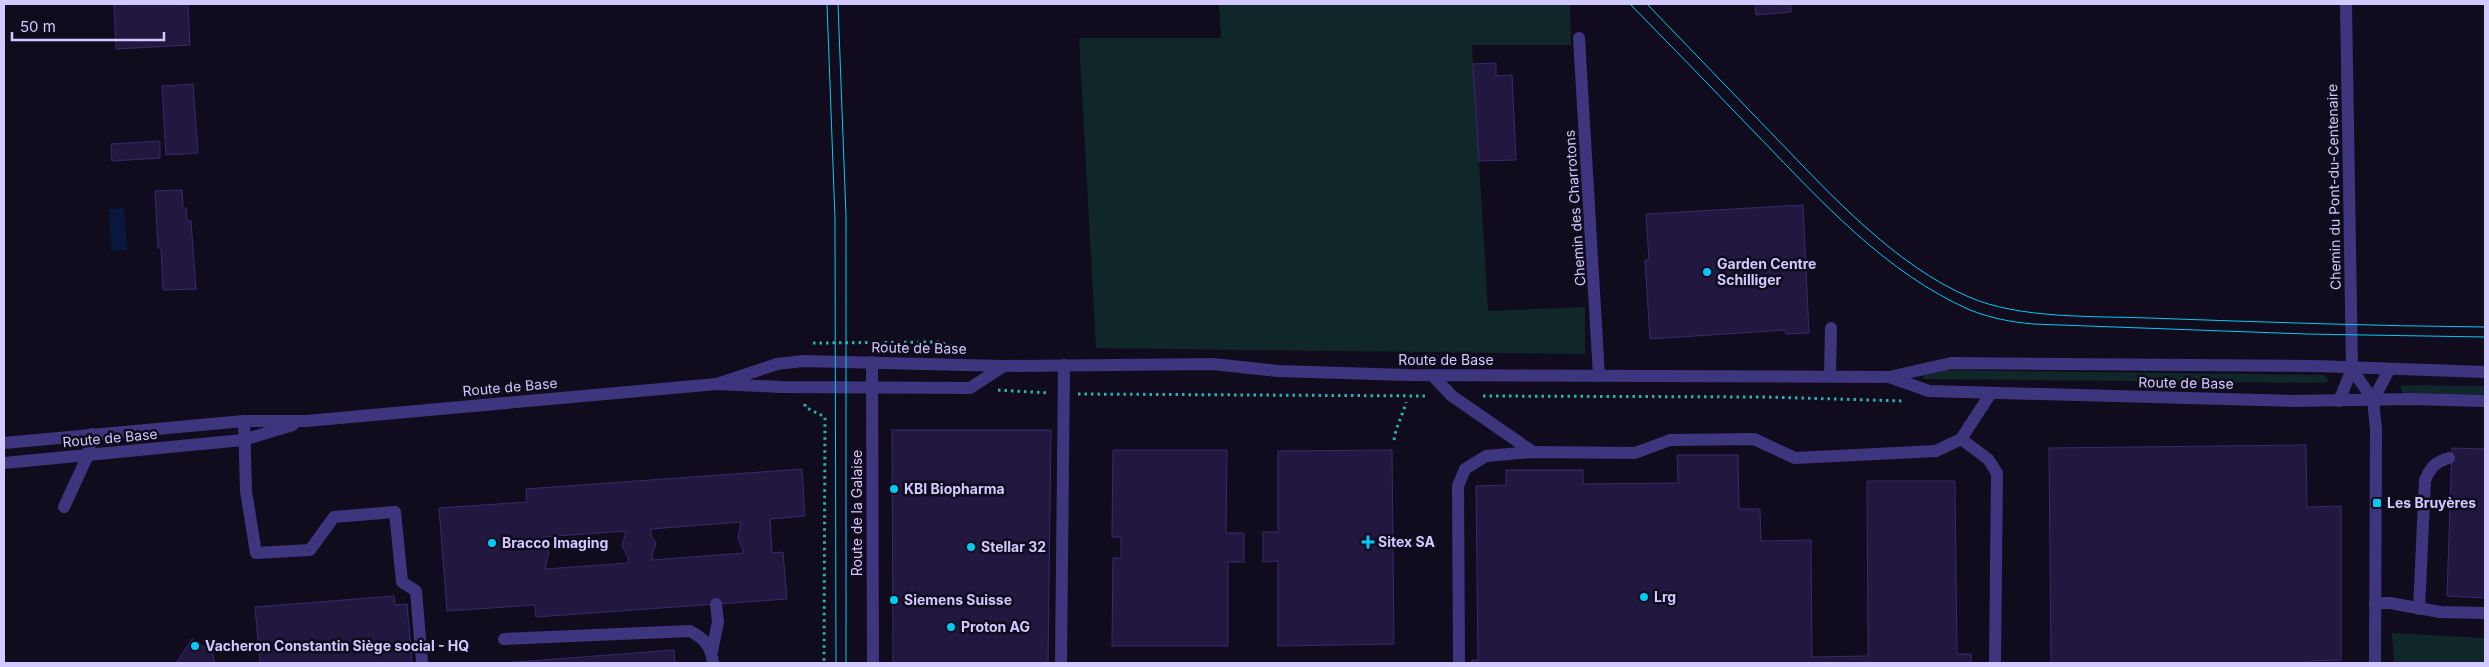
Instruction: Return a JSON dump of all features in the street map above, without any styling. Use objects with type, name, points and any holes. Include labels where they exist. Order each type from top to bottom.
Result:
[{"type":"street","name":"Chemin du Pont-du-Centenaire","points":[[2346,4],[2352,369]]},
{"type":"street","name":"Chemin des Charrotons","points":[[1580,38],[1599,376]]},
{"type":"street","points":[[1830,376],[1831,328]]},
{"type":"street","name":"Route de Base","points":[[717,384],[777,364],[803,361],[1004,366],[1213,364],[1278,371],[1432,375],[1889,377],[1951,363],[2315,366],[2352,369],[2485,372]]},
{"type":"street","name":"Route de la Galaise","points":[[872,362],[873,663]]},
{"type":"street","points":[[1061,663],[1064,365]]},
{"type":"street","name":"Route de Base","points":[[4,443],[244,421],[306,421],[717,384],[872,388],[970,388],[1004,366]]},
{"type":"street","points":[[2352,369],[2373,400]]},
{"type":"street","points":[[2339,401],[2352,369]]},
{"type":"street","points":[[2376,663],[2377,503],[2373,400],[2390,370]]},
{"type":"street","points":[[1432,375],[1452,396],[1533,452]]},
{"type":"street","name":"Route de Base","points":[[1889,377],[1929,391],[2339,401],[2485,401]]},
{"type":"street","points":[[1458,663],[1458,486],[1465,469],[1486,456],[1533,452],[1635,453],[1670,440],[1754,439],[1795,458],[1936,451],[1961,439],[1991,393]]},
{"type":"street","points":[[244,421],[243,440],[246,491],[256,553],[310,550],[334,517],[395,512],[402,582],[416,591],[422,663]]},
{"type":"street","name":"Route de Base","points":[[4,463],[243,440],[306,421]]},
{"type":"street","points":[[64,507],[88,455],[92,434]]},
{"type":"street","points":[[1961,439],[1988,459],[1997,473],[1995,663]]},
{"type":"street","points":[[2419,609],[2425,480],[2431,466],[2438,461],[2449,458]]},
{"type":"street","points":[[2375,603],[2390,603],[2419,609],[2485,613]]},
{"type":"street","points":[[712,657],[718,622],[716,604]]},
{"type":"street","points":[[504,640],[690,630],[705,639],[712,657]]},
{"type":"path","points":[[810,343],[924,342]]},
{"type":"path","points":[[1394,440],[1396,425],[1404,412],[1406,402]]},
{"type":"path","points":[[805,407],[825,417],[824,663]]},
{"type":"green space","points":[[1219,4],[1570,4],[1571,45],[1472,45],[1488,311],[1585,307],[1585,354],[1096,348],[1079,38],[1221,38]]},
{"type":"green space","points":[[1944,370],[2325,375],[2329,381],[2325,383],[1923,379],[1924,374]]},
{"type":"green space","points":[[2403,385],[2485,386],[2485,395],[2403,393],[2400,387]]},
{"type":"green space","points":[[2392,633],[2485,638],[2485,662],[2394,663]]},
{"type":"water","points":[[124,208],[127,250],[111,251],[109,209]]},
{"type":"building","points":[[114,4],[188,4],[190,45],[116,49]]},
{"type":"building","points":[[1755,4],[1791,4],[1791,12],[1756,15]]},
{"type":"building","points":[[1496,63],[1496,76],[1512,75],[1516,160],[1479,161],[1473,64]]},
{"type":"building","points":[[193,84],[198,153],[166,155],[162,86]]},
{"type":"building","points":[[160,141],[160,158],[112,161],[111,144]]},
{"type":"building","points":[[182,190],[183,208],[186,208],[187,221],[191,221],[196,289],[163,290],[161,248],[158,248],[155,191]]},
{"type":"building","points":[[1803,205],[1809,333],[1786,334],[1785,330],[1650,339],[1645,260],[1649,260],[1646,214]]},
{"type":"building","name":"Stellar 32","points":[[892,430],[1051,430],[1048,663],[893,663]]},
{"type":"building","points":[[2306,445],[2307,507],[2341,506],[2341,660],[2309,661],[2309,663],[2051,663],[2049,448]]},
{"type":"building","points":[[2452,448],[2485,449],[2485,598],[2447,596]]},
{"type":"building","points":[[1113,450],[1227,450],[1226,533],[1244,533],[1244,562],[1228,562],[1228,646],[1112,646],[1113,558],[1121,558],[1121,537],[1112,537]]},
{"type":"building","points":[[1392,450],[1394,644],[1278,646],[1278,561],[1263,562],[1263,532],[1278,532],[1278,451]]},
{"type":"building","name":"Lrg","points":[[1677,455],[1738,455],[1739,509],[1760,509],[1761,541],[1811,540],[1812,657],[1868,656],[1867,481],[1955,481],[1957,654],[1971,654],[1971,663],[1472,663],[1472,660],[1478,660],[1476,486],[1506,485],[1506,470],[1583,470],[1583,484],[1678,483]]},
{"type":"building","name":"Bracco Imaging","points":[[802,469],[805,516],[770,519],[772,553],[783,552],[787,599],[536,617],[535,605],[447,611],[439,508],[527,502],[526,489]],"holes":[[[741,522],[738,538],[744,553],[653,560],[652,555],[656,543],[651,536],[651,529]],[[626,531],[622,546],[628,557],[628,563],[545,569],[549,552],[543,543],[543,537]]]},
{"type":"building","points":[[394,596],[395,605],[407,604],[412,663],[260,663],[255,607]]},
{"type":"building","name":"Vacheron Constantin Siège social - HQ","points":[[192,639],[213,653],[214,663],[176,663]]},
{"type":"building","points":[[674,650],[675,663],[504,663]]},
{"type":"tram line","points":[[827,4],[835,219],[836,663]]},
{"type":"tram line","points":[[838,4],[846,216],[846,663]]},
{"type":"tram line","points":[[1630,4],[1807,187],[1857,234],[1910,277],[1939,295],[1970,310],[2001,319],[2033,324],[2306,334],[2485,337]]},
{"type":"tram line","points":[[1647,4],[1842,206],[1890,248],[1916,267],[1969,297],[2010,309],[2057,315],[2317,324],[2485,327]]},
{"type":"place","name":"Garden Centre Schilliger","points":[[1707,272]]},
{"type":"place","name":"KBI Biopharma","points":[[894,489]]},
{"type":"place","name":"Les Bruyères","points":[[2377,503]]},
{"type":"place","name":"Sitex SA","points":[[1368,542]]},
{"type":"place","name":"Bracco Imaging","points":[[492,543]]},
{"type":"place","name":"Stellar 32","points":[[971,547]]},
{"type":"place","name":"Lrg","points":[[1644,597]]},
{"type":"place","name":"Siemens Suisse","points":[[894,600]]},
{"type":"place","name":"Proton AG","points":[[951,627]]},
{"type":"place","name":"Vacheron Constantin Siège social - HQ","points":[[195,646]]}]
